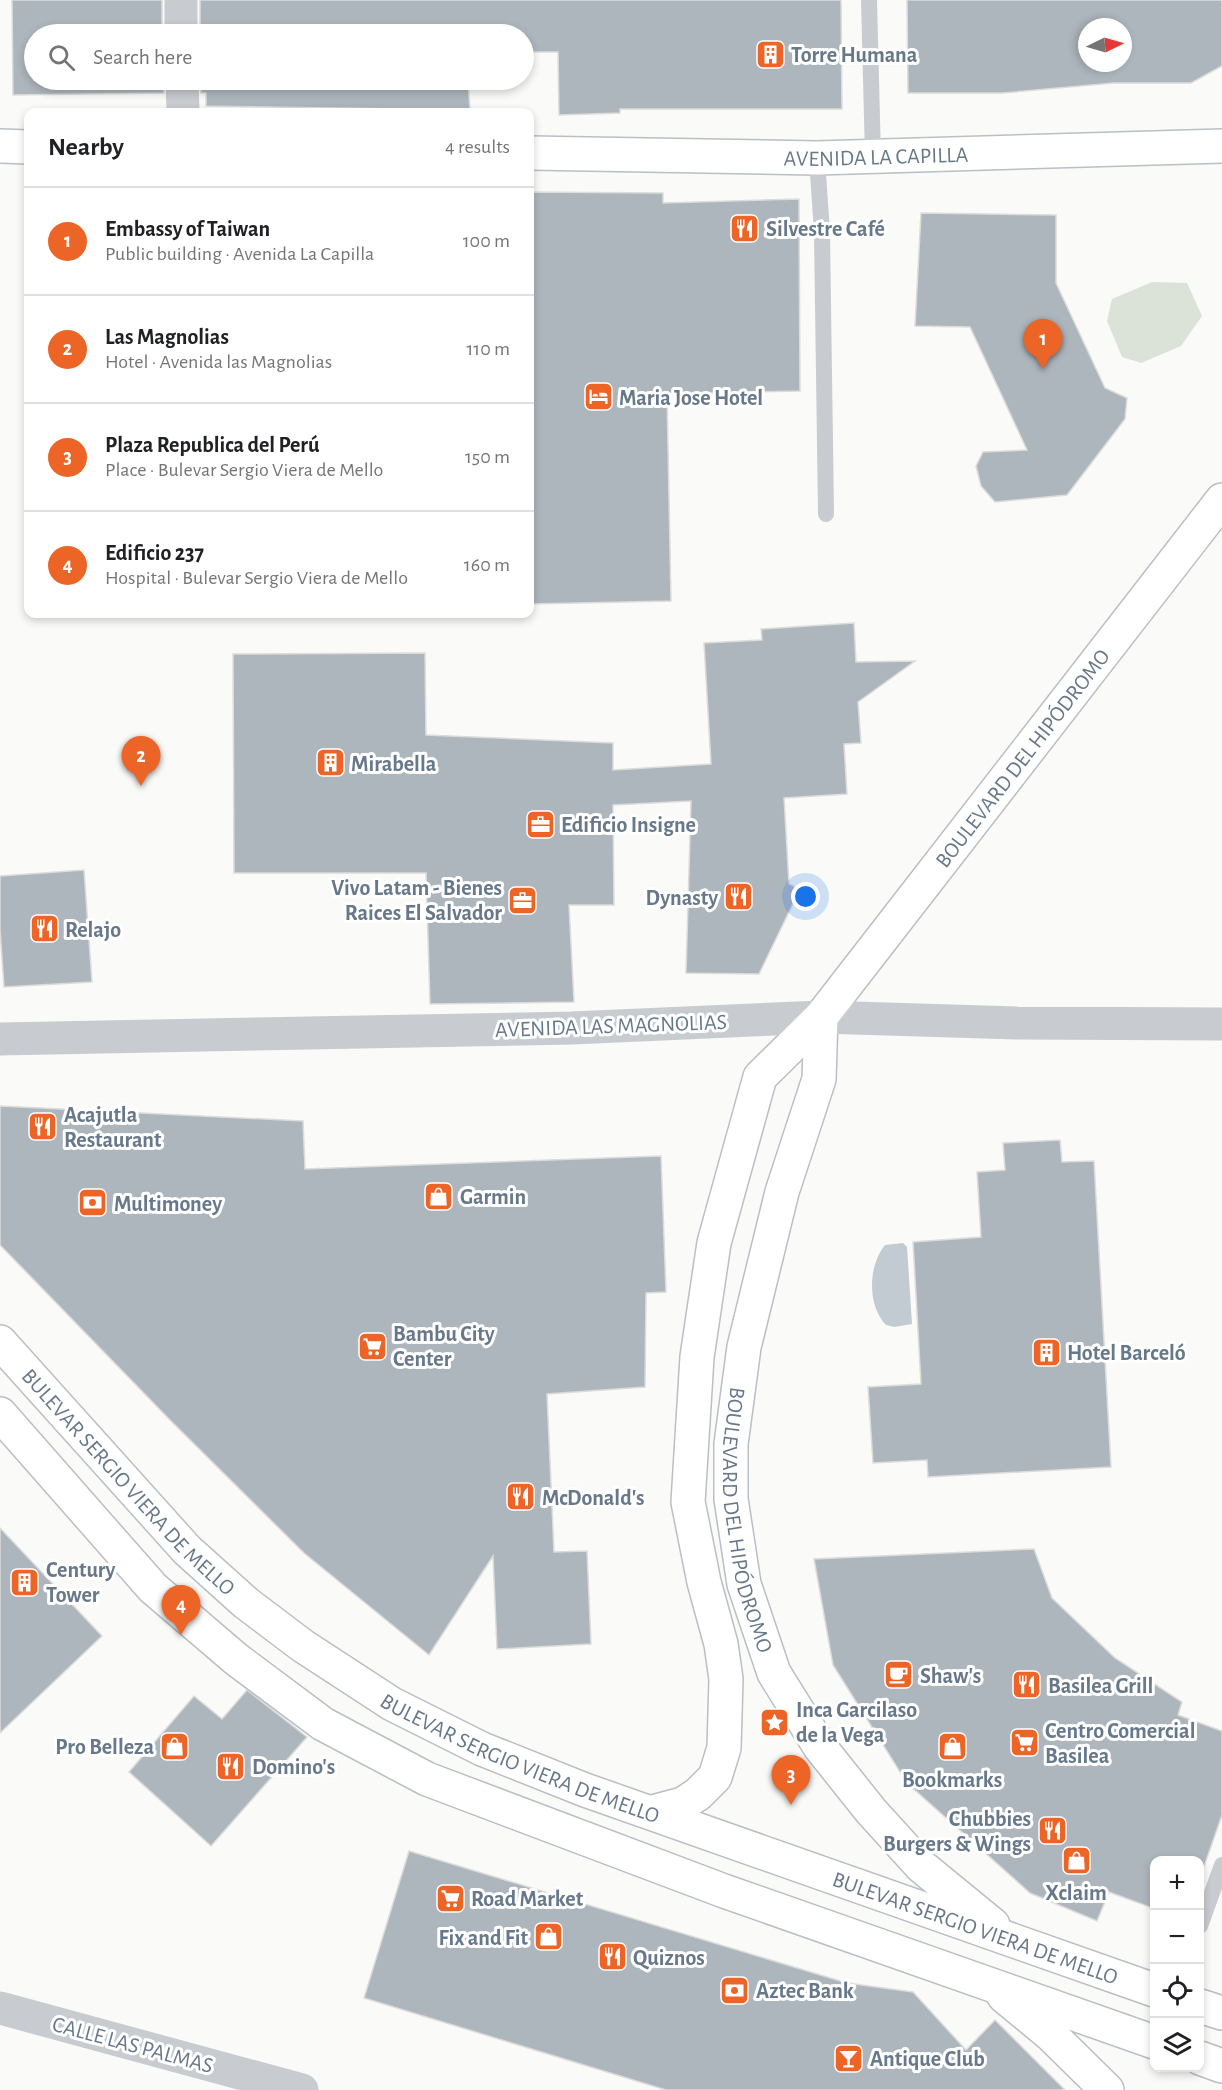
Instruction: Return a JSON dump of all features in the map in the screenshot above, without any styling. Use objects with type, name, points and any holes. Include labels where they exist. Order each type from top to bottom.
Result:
[{"type":"street","points":[[181,0],[181,24]]},
{"type":"street","points":[[182,90],[183,108]]},
{"type":"street","points":[[0,146],[24,147]]},
{"type":"street","name":"AVENIDA LA CAPILLA","points":[[534,153],[817,158],[1222,146]]},
{"type":"street","name":"BOULEVARD DEL HIPÓDROMO","points":[[653,1812],[682,1804],[698,1794],[715,1777],[724,1748],[726,1679],[721,1644],[704,1582],[688,1502],[697,1357],[714,1243],[760,1077],[821,1017],[1222,500]]},
{"type":"street","name":"BOULEVARD DEL HIPÓDROMO","points":[[821,1017],[819,1079],[782,1192],[744,1347],[731,1444],[731,1499],[744,1584],[774,1673],[820,1746],[870,1811],[921,1866],[1011,1939]]},
{"type":"street","name":"AVENIDA LAS MAGNOLIAS","points":[[0,1039],[572,1028],[821,1017],[1017,1023],[1222,1024]]},
{"type":"street","name":"BULEVAR SERGIO VIERA DE MELLO","points":[[0,1342],[187,1550],[246,1603],[303,1646],[392,1704],[483,1749],[585,1790],[1150,1988]]},
{"type":"street","points":[[0,1414],[153,1588],[236,1659],[323,1724],[427,1779],[724,1891],[1150,2040]]},
{"type":"street","points":[[688,1502],[731,1499]]},
{"type":"street","points":[[987,1982],[1050,2034],[1107,2090]]},
{"type":"street","points":[[1204,2007],[1222,2013]]},
{"type":"street","name":"CALLE LAS PALMAS","points":[[0,2008],[302,2090]]},
{"type":"street","points":[[1204,2059],[1222,2066]]},
{"type":"lane","points":[[869,0],[873,157]]},
{"type":"lane","points":[[817,158],[822,233],[826,514]]},
{"type":"lane","points":[[1204,1915],[1222,1864]]},
{"type":"shaded area","points":[[1152,282],[1187,283],[1202,316],[1181,346],[1141,363],[1122,357],[1107,321],[1112,299]]},
{"type":"shaded area","points":[[903,1243],[907,1247],[912,1324],[894,1327],[886,1325],[875,1307],[873,1274],[879,1254],[885,1245]]},
{"type":"building","points":[[12,0],[162,0],[162,24],[24,24],[24,90],[164,90],[164,93],[13,95]]},
{"type":"building","points":[[200,0],[841,0],[842,109],[620,109],[620,113],[559,115],[558,52],[534,52],[534,24],[200,24]]},
{"type":"building","points":[[907,0],[1222,0],[1222,66],[1191,83],[1114,83],[1003,93],[908,93]]},
{"type":"building","points":[[201,90],[469,90],[470,108],[206,106],[206,93],[201,93]]},
{"type":"building","name":"Maria Jose Hotel","points":[[534,192],[663,193],[663,203],[799,199],[800,391],[667,394],[671,601],[534,604]]},
{"type":"building","points":[[921,213],[1056,215],[1056,283],[1105,388],[1127,398],[1125,419],[1067,495],[995,502],[981,486],[976,466],[983,452],[1027,450],[970,327],[915,326]]},
{"type":"building","points":[[854,623],[856,662],[915,661],[858,702],[861,743],[844,744],[847,794],[784,798],[789,884],[800,889],[759,974],[686,973],[691,801],[613,805],[614,905],[569,905],[574,1002],[430,1004],[426,873],[234,873],[233,654],[425,653],[426,735],[613,743],[613,770],[711,764],[704,643],[762,640],[761,629]]},
{"type":"building","points":[[84,870],[92,982],[4,987],[0,930],[0,876]]},
{"type":"building","name":"Bambu City Center","points":[[0,1106],[303,1121],[305,1169],[661,1156],[666,1292],[646,1293],[645,1387],[547,1394],[554,1552],[587,1551],[591,1644],[497,1649],[493,1556],[429,1655],[304,1553],[170,1420],[0,1245]]},
{"type":"building","name":"Hotel Barceló","points":[[1060,1140],[1062,1162],[1094,1161],[1111,1467],[928,1477],[927,1460],[873,1463],[868,1387],[921,1384],[913,1242],[981,1237],[977,1172],[1005,1170],[1003,1143]]},
{"type":"building","name":"Century Tower","points":[[0,1528],[102,1636],[0,1733]]},
{"type":"building","name":"Centro Comercial Basilea","points":[[1034,1549],[1052,1598],[1115,1658],[1182,1702],[1178,1715],[1222,1731],[1222,1815],[1204,1867],[1204,1856],[1150,1856],[1150,1907],[1109,1892],[1097,1921],[1030,1893],[907,1783],[833,1665],[814,1559]]},
{"type":"building","name":"Domino's","points":[[247,1690],[307,1737],[211,1846],[129,1772],[194,1696],[222,1719]]},
{"type":"building","points":[[409,1851],[847,1983],[913,1992],[966,2050],[995,2020],[1065,2090],[666,2090],[364,1998]]},
{"type":"place","name":"Torre Humana","points":[[770,54]]},
{"type":"place","name":"Silvestre Café","points":[[745,228]]},
{"type":"place","name":"Embassy of Taiwan","points":[[1043,369]]},
{"type":"place","name":"Maria Jose Hotel","points":[[598,397]]},
{"type":"place","name":"Mirabella","points":[[330,763]]},
{"type":"place","name":"Las Magnolias","points":[[141,786]]},
{"type":"place","name":"Edificio Insigne","points":[[540,824]]},
{"type":"place","name":"Dynasty","points":[[739,897]]},
{"type":"place","name":"Vivo Latam - Bienes Raices El Salvador","points":[[523,900]]},
{"type":"place","name":"Relajo","points":[[44,929]]},
{"type":"place","name":"Acajutla Restaurant","points":[[43,1127]]},
{"type":"place","name":"Garmin","points":[[439,1196]]},
{"type":"place","name":"Multimoney","points":[[93,1203]]},
{"type":"place","name":"Bambu City Center","points":[[372,1346]]},
{"type":"place","name":"Hotel Barceló","points":[[1046,1352]]},
{"type":"place","name":"McDonald's","points":[[521,1497]]},
{"type":"place","name":"Century Tower","points":[[25,1582]]},
{"type":"place","name":"Edificio 237","points":[[181,1635]]},
{"type":"place","name":"Shaw's","points":[[899,1675]]},
{"type":"place","name":"Basilea Grill","points":[[1027,1685]]},
{"type":"place","name":"Inca Garcilaso de la Vega","points":[[775,1722]]},
{"type":"place","name":"Centro Comercial Basilea","points":[[1024,1743]]},
{"type":"place","name":"Pro Belleza","points":[[175,1746]]},
{"type":"place","name":"Bookmarks","points":[[952,1747]]},
{"type":"place","name":"Domino's","points":[[231,1766]]},
{"type":"place","name":"Plaza Republica del Perú","points":[[791,1805]]},
{"type":"place","name":"Chubbies Burgers & Wings","points":[[1052,1831]]},
{"type":"place","name":"Xclaim","points":[[1076,1860]]},
{"type":"place","name":"Road Market","points":[[450,1898]]},
{"type":"place","name":"Fix and Fit","points":[[549,1937]]},
{"type":"place","name":"Quiznos","points":[[612,1957]]},
{"type":"place","name":"Aztec Bank","points":[[735,1990]]},
{"type":"place","name":"Antique Club","points":[[849,2058]]}]
